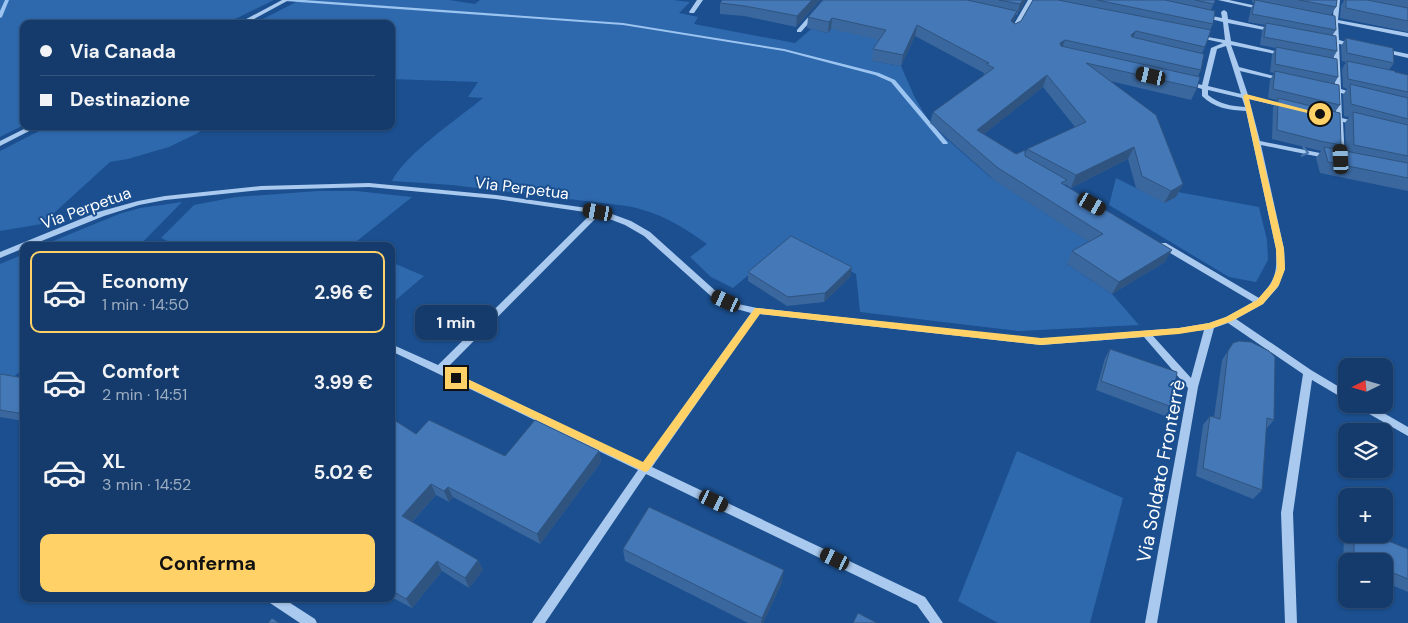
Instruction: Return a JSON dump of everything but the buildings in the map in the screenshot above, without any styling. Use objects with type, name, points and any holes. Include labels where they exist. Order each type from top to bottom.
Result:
[{"type":"street","points":[[248,20],[286,0]]},
{"type":"street","points":[[692,12],[700,0]]},
{"type":"street","points":[[798,31],[826,0]]},
{"type":"street","points":[[1216,0],[1218,6],[1231,9],[1281,31]]},
{"type":"street","points":[[1221,0],[1231,9]]},
{"type":"street","points":[[1327,0],[1346,3]]},
{"type":"street","points":[[1013,31],[1031,1],[1040,4]]},
{"type":"street","points":[[1337,1],[1337,65],[1341,159]]},
{"type":"street","points":[[1196,15],[1231,9],[1272,9]]},
{"type":"street","name":"Via Perpetua","points":[[32,242],[101,214],[138,202],[261,188],[369,185],[496,197],[598,212],[628,223],[647,234],[716,296],[736,306],[758,310],[1041,342],[1146,334],[1210,326],[1229,319],[1260,302],[1275,285],[1281,269],[1280,249],[1257,142],[1246,96],[1228,43],[1231,9]]},
{"type":"street","points":[[1010,17],[1020,19]]},
{"type":"street","points":[[1317,18],[1408,35]]},
{"type":"street","points":[[1191,35],[1292,56]]},
{"type":"street","points":[[1318,38],[1364,47]]},
{"type":"street","points":[[1228,43],[1214,48],[1204,88],[1205,96],[1213,104],[1222,107],[1249,110]]},
{"type":"street","points":[[1381,50],[1408,56]]},
{"type":"street","points":[[1201,62],[1210,64]]},
{"type":"street","points":[[1328,63],[1346,66]]},
{"type":"street","points":[[1236,68],[1292,80]]},
{"type":"street","points":[[1176,81],[1292,108]]},
{"type":"street","points":[[1320,87],[1364,96]]},
{"type":"street","points":[[1320,114],[1365,125]]},
{"type":"street","points":[[0,144],[28,130]]},
{"type":"street","points":[[1257,142],[1351,161]]},
{"type":"street","points":[[439,370],[598,212]]},
{"type":"street","points":[[1151,238],[1260,302]]},
{"type":"street","name":"Via Perpetua","points":[[0,255],[20,247]]},
{"type":"street","points":[[538,623],[645,468],[758,310]]},
{"type":"street","points":[[1229,319],[1338,391]]},
{"type":"street","name":"Via Soldato Fronterrè","points":[[1151,623],[1193,387],[1210,326]]},
{"type":"street","points":[[1146,334],[1193,387]]},
{"type":"street","points":[[395,349],[922,601],[937,623]]},
{"type":"street","points":[[1291,623],[1287,513],[1308,373]]},
{"type":"street","points":[[1375,413],[1408,432]]},
{"type":"street","points":[[279,602],[311,623]]},
{"type":"shaded area","points":[[0,0],[274,0],[233,20],[20,20],[20,127],[0,137]]},
{"type":"shaded area","points":[[300,0],[449,0],[475,4],[480,0],[673,0],[690,2],[679,13],[698,17],[694,24],[795,43],[811,29],[828,33],[831,29],[891,29],[872,61],[901,66],[915,98],[930,123],[949,141],[990,177],[1097,247],[1067,264],[1112,294],[1139,325],[1019,331],[860,312],[856,274],[790,240],[733,288],[711,277],[690,257],[707,244],[679,225],[650,212],[627,206],[452,185],[392,181],[408,159],[420,148],[483,98],[468,97],[478,82],[395,79],[395,20],[261,20]]},
{"type":"shaded area","points":[[41,130],[201,130],[169,147],[128,159],[110,162],[42,224],[0,231],[0,151]]},
{"type":"shaded area","points":[[1116,178],[1144,192],[1178,192],[1259,207],[1267,240],[1268,260],[1256,282],[1229,277],[1109,205]]},
{"type":"shaded area","points":[[318,191],[356,191],[412,197],[356,242],[170,242],[161,238],[194,205],[236,197]]},
{"type":"shaded area","points":[[182,202],[143,242],[51,242],[119,214],[140,208]]},
{"type":"shaded area","points":[[20,256],[20,374],[18,373],[0,390],[0,264]]},
{"type":"shaded area","points":[[395,264],[424,276],[395,301]]},
{"type":"shaded area","points":[[1017,451],[1123,498],[1090,623],[998,623],[958,601]]},
{"type":"waterway","points":[[0,17],[7,0]]},
{"type":"waterway","points":[[285,0],[623,24],[784,50],[877,74],[893,81],[945,143]]},
{"type":"route","points":[[456,378],[645,468],[758,310],[1041,342],[1179,331],[1210,326],[1229,319],[1260,302],[1275,285],[1281,269],[1280,249],[1246,96],[1320,114]]}]
